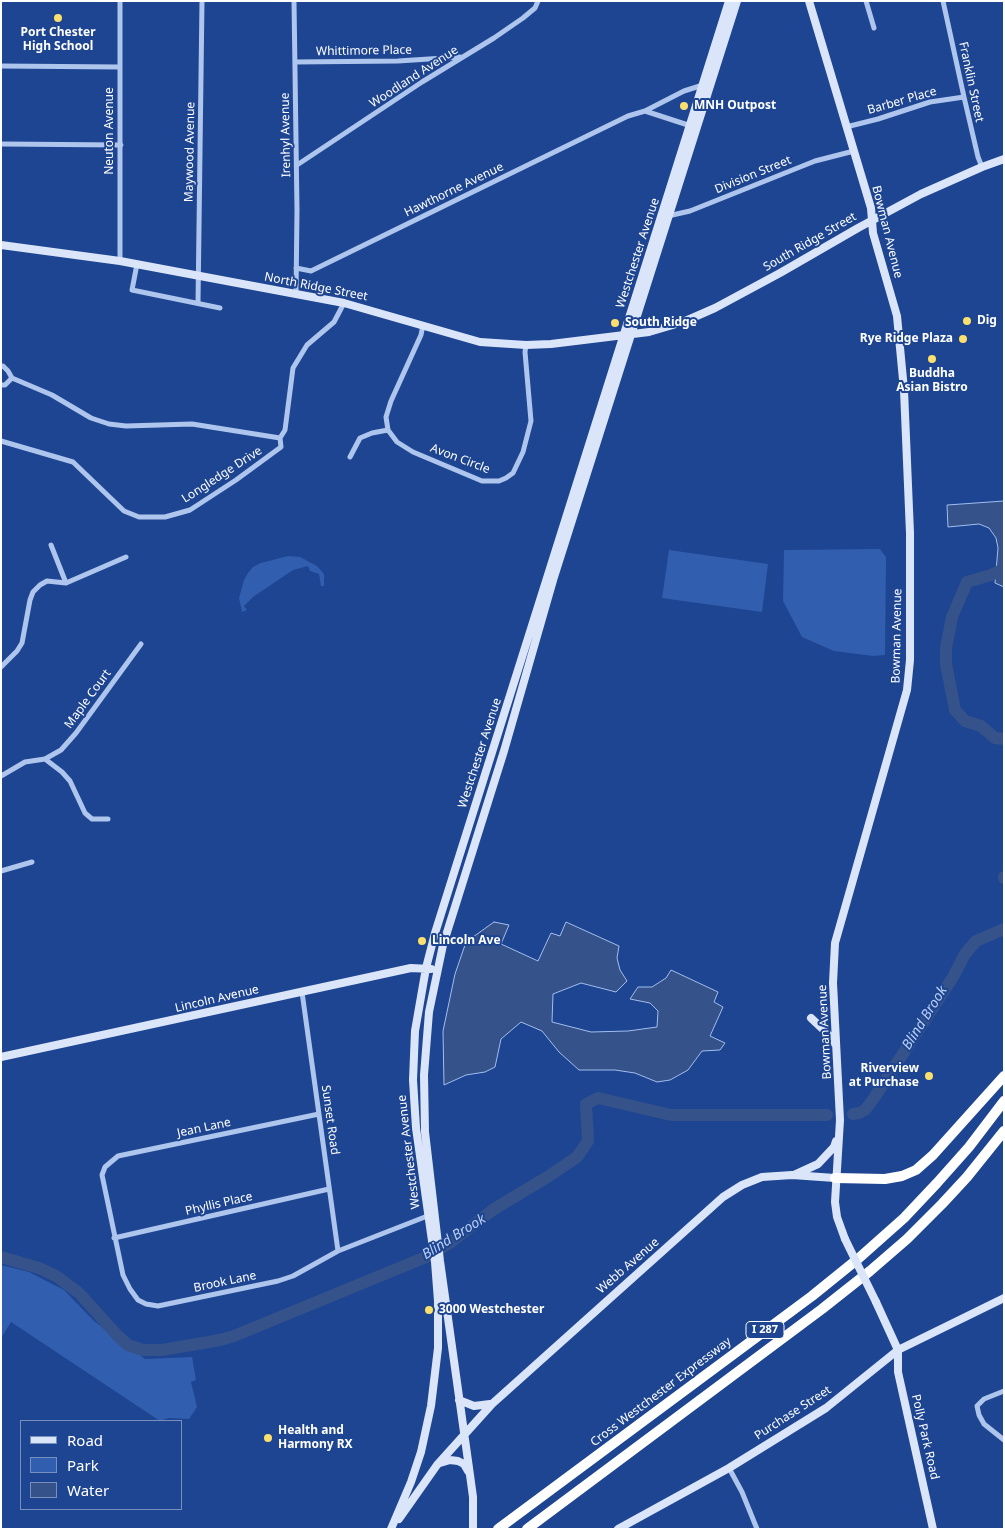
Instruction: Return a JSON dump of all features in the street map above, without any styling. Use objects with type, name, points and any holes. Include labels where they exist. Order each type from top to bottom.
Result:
[{"type":"highway","points":[[835,1178],[885,1179],[902,1176],[916,1170],[930,1159],[961,1126],[1004,1076]]},
{"type":"highway","name":"Cross Westchester Expressway","points":[[498,1529],[826,1285],[864,1254],[904,1218],[942,1179],[1004,1101]]},
{"type":"highway","name":"I 287","points":[[527,1529],[865,1276],[907,1239],[942,1204],[967,1177],[1004,1131]]},
{"type":"main road","name":"Westchester Avenue","points":[[664,218],[699,120],[706,86],[729,1]]},
{"type":"main road","name":"Westchester Avenue","points":[[432,1215],[415,1121],[413,1080],[415,1031],[426,968],[435,933],[664,218],[690,127],[737,1]]},
{"type":"main road","name":"Bowman Avenue","points":[[809,1],[871,208],[873,233],[893,301],[899,334],[904,392],[910,533],[910,660],[907,690],[835,943],[833,983],[840,1120],[835,1178],[836,1210],[845,1239],[898,1350]]},
{"type":"main road","name":"South Ridge Street","points":[[627,334],[649,332],[683,322],[714,308],[923,193],[1004,159]]},
{"type":"main road","name":"North Ridge Street","points":[[1,245],[120,261],[296,294],[344,304],[480,342],[526,345],[627,334]]},
{"type":"main road","name":"Westchester Avenue","points":[[473,1529],[473,1497],[432,1215],[425,1132],[424,1094],[427,1025],[443,945],[504,751],[627,334]]},
{"type":"main road","name":"Lincoln Avenue","points":[[1,1057],[411,968],[438,969]]},
{"type":"main road","points":[[811,1018],[827,1033],[836,1046]]},
{"type":"main road","points":[[792,1175],[818,1164],[834,1147],[839,1135]]},
{"type":"main road","name":"Webb Avenue","points":[[391,1529],[437,1465],[492,1404],[723,1197],[751,1180],[772,1176],[792,1175],[835,1178]]},
{"type":"main road","name":"Westchester Avenue","points":[[391,1529],[411,1482],[421,1452],[431,1406],[439,1336],[438,1263]]},
{"type":"main road","name":"Purchase Street","points":[[618,1529],[729,1468],[826,1408],[898,1350],[1004,1298]]},
{"type":"main road","name":"Polly Park Road","points":[[898,1350],[898,1372],[933,1529]]},
{"type":"main road","points":[[460,1400],[474,1406],[492,1404]]},
{"type":"main road","points":[[437,1465],[446,1460],[458,1461],[464,1464],[470,1475]]},
{"type":"street","name":"Neuton Avenue","points":[[120,1],[120,261]]},
{"type":"street","name":"Maywood Avenue","points":[[198,304],[202,1]]},
{"type":"street","name":"Irenhyl Avenue","points":[[294,1],[297,165],[296,268]]},
{"type":"street","name":"Woodland Avenue","points":[[297,165],[523,18],[535,8],[538,1]]},
{"type":"street","points":[[866,1],[874,28]]},
{"type":"street","name":"Franklin Street","points":[[943,1],[978,157],[982,167]]},
{"type":"street","name":"Whittimore Place","points":[[296,62],[398,61],[463,57]]},
{"type":"street","points":[[1,66],[120,67]]},
{"type":"street","name":"Hawthorne Avenue","points":[[296,268],[311,271],[628,116],[644,111],[684,91],[706,86]]},
{"type":"street","name":"Barber Place","points":[[846,127],[930,102],[964,97]]},
{"type":"street","points":[[644,111],[690,127],[699,120]]},
{"type":"street","points":[[1,144],[121,145]]},
{"type":"street","name":"Division Street","points":[[664,218],[690,211],[815,161],[854,151]]},
{"type":"street","points":[[137,264],[132,290],[220,308]]},
{"type":"street","points":[[296,268],[296,294]]},
{"type":"street","name":"Longledge Drive","points":[[1,441],[73,462],[124,511],[138,517],[155,518],[176,515],[190,510],[275,453],[281,447],[280,438],[285,430],[293,368],[307,345],[334,322],[344,304]]},
{"type":"street","points":[[350,457],[360,438],[372,433],[388,430],[386,417],[391,401],[424,325]]},
{"type":"street","name":"Avon Circle","points":[[388,430],[397,442],[413,452],[473,478],[489,482],[506,478],[513,473],[517,465],[531,421],[526,345]]},
{"type":"street","points":[[1,366],[8,371],[12,378],[52,395],[91,418],[109,424],[149,426],[192,424],[280,438]]},
{"type":"street","points":[[1,385],[5,385],[12,378]]},
{"type":"street","points":[[51,545],[66,583]]},
{"type":"street","points":[[1,667],[18,651],[22,643],[30,600],[34,592],[46,581],[66,583],[126,557]]},
{"type":"street","name":"Maple Court","points":[[45,759],[61,750],[76,733],[141,644]]},
{"type":"street","points":[[1,776],[25,762],[45,759],[70,780],[85,813],[92,819],[108,819]]},
{"type":"street","points":[[1,871],[32,862]]},
{"type":"street","name":"Sunset Road","points":[[302,992],[338,1251]]},
{"type":"street","name":"Jean Lane","points":[[102,1175],[105,1167],[118,1156],[319,1114]]},
{"type":"street","name":"Brook Lane","points":[[102,1175],[122,1275],[138,1300],[151,1305],[178,1302],[293,1276],[338,1251],[432,1215]]},
{"type":"street","name":"Phyllis Place","points":[[114,1238],[329,1189]]},
{"type":"street","points":[[1001,1438],[984,1424],[977,1406],[984,1399],[1004,1391]]},
{"type":"street","points":[[729,1468],[742,1492],[757,1529]]},
{"type":"green space","points":[[880,549],[886,557],[885,655],[873,656],[834,651],[802,637],[783,601],[784,550]]},
{"type":"green space","points":[[669,550],[768,564],[762,612],[662,598]]},
{"type":"green space","points":[[288,556],[300,557],[317,566],[324,574],[324,586],[321,586],[319,574],[310,571],[308,566],[293,570],[253,597],[244,606],[247,610],[242,612],[239,598],[248,573],[253,567],[261,563]]},
{"type":"green space","points":[[1,1265],[29,1272],[64,1290],[94,1321],[145,1359],[192,1357],[196,1380],[191,1382],[197,1407],[189,1419],[168,1418],[158,1420],[11,1322],[1,1338]]},
{"type":"water","points":[[1004,501],[1004,587],[995,583],[998,548],[996,538],[989,528],[979,524],[948,527],[947,505]]},
{"type":"water","points":[[494,922],[509,925],[501,944],[538,961],[551,933],[560,936],[566,922],[619,946],[617,958],[620,970],[627,981],[616,992],[581,983],[553,994],[552,1022],[591,1032],[628,1031],[657,1027],[658,1011],[650,1003],[630,999],[638,987],[652,987],[666,978],[671,970],[718,992],[714,1002],[723,1007],[710,1036],[725,1043],[720,1050],[702,1051],[688,1070],[670,1080],[657,1082],[635,1073],[615,1070],[579,1070],[559,1052],[542,1031],[521,1022],[501,1039],[495,1067],[485,1072],[466,1075],[444,1085],[443,1031],[455,974],[466,942]]},
{"type":"waterway","name":"Blind Brook","points":[[1004,569],[967,582],[952,617],[946,648],[946,664],[955,710],[965,721],[981,726],[995,738],[1004,739]]},
{"type":"waterway","name":"Blind Brook","points":[[853,1114],[865,1110],[874,1098],[953,977],[965,954],[976,941],[1004,929]]},
{"type":"waterway","name":"Blind Brook","points":[[1,1257],[39,1268],[56,1276],[79,1293],[128,1345],[143,1350],[162,1350],[234,1336],[426,1257],[451,1242],[494,1209],[577,1157],[588,1141],[586,1104],[598,1098],[671,1115],[827,1115]]},
{"type":"place","name":"Port Chester High School","points":[[58,18]]},
{"type":"place","name":"MNH Outpost","points":[[684,106]]},
{"type":"place","name":"Dig","points":[[967,321]]},
{"type":"place","name":"South Ridge","points":[[615,323]]},
{"type":"place","name":"Rye Ridge Plaza","points":[[963,339]]},
{"type":"place","name":"Buddha Asian Bistro","points":[[932,359]]},
{"type":"place","name":"Lincoln Ave","points":[[422,941]]},
{"type":"place","name":"Riverview at Purchase","points":[[929,1076]]},
{"type":"place","name":"3000 Westchester","points":[[429,1310]]},
{"type":"place","name":"Health and Harmony RX","points":[[268,1438]]}]
